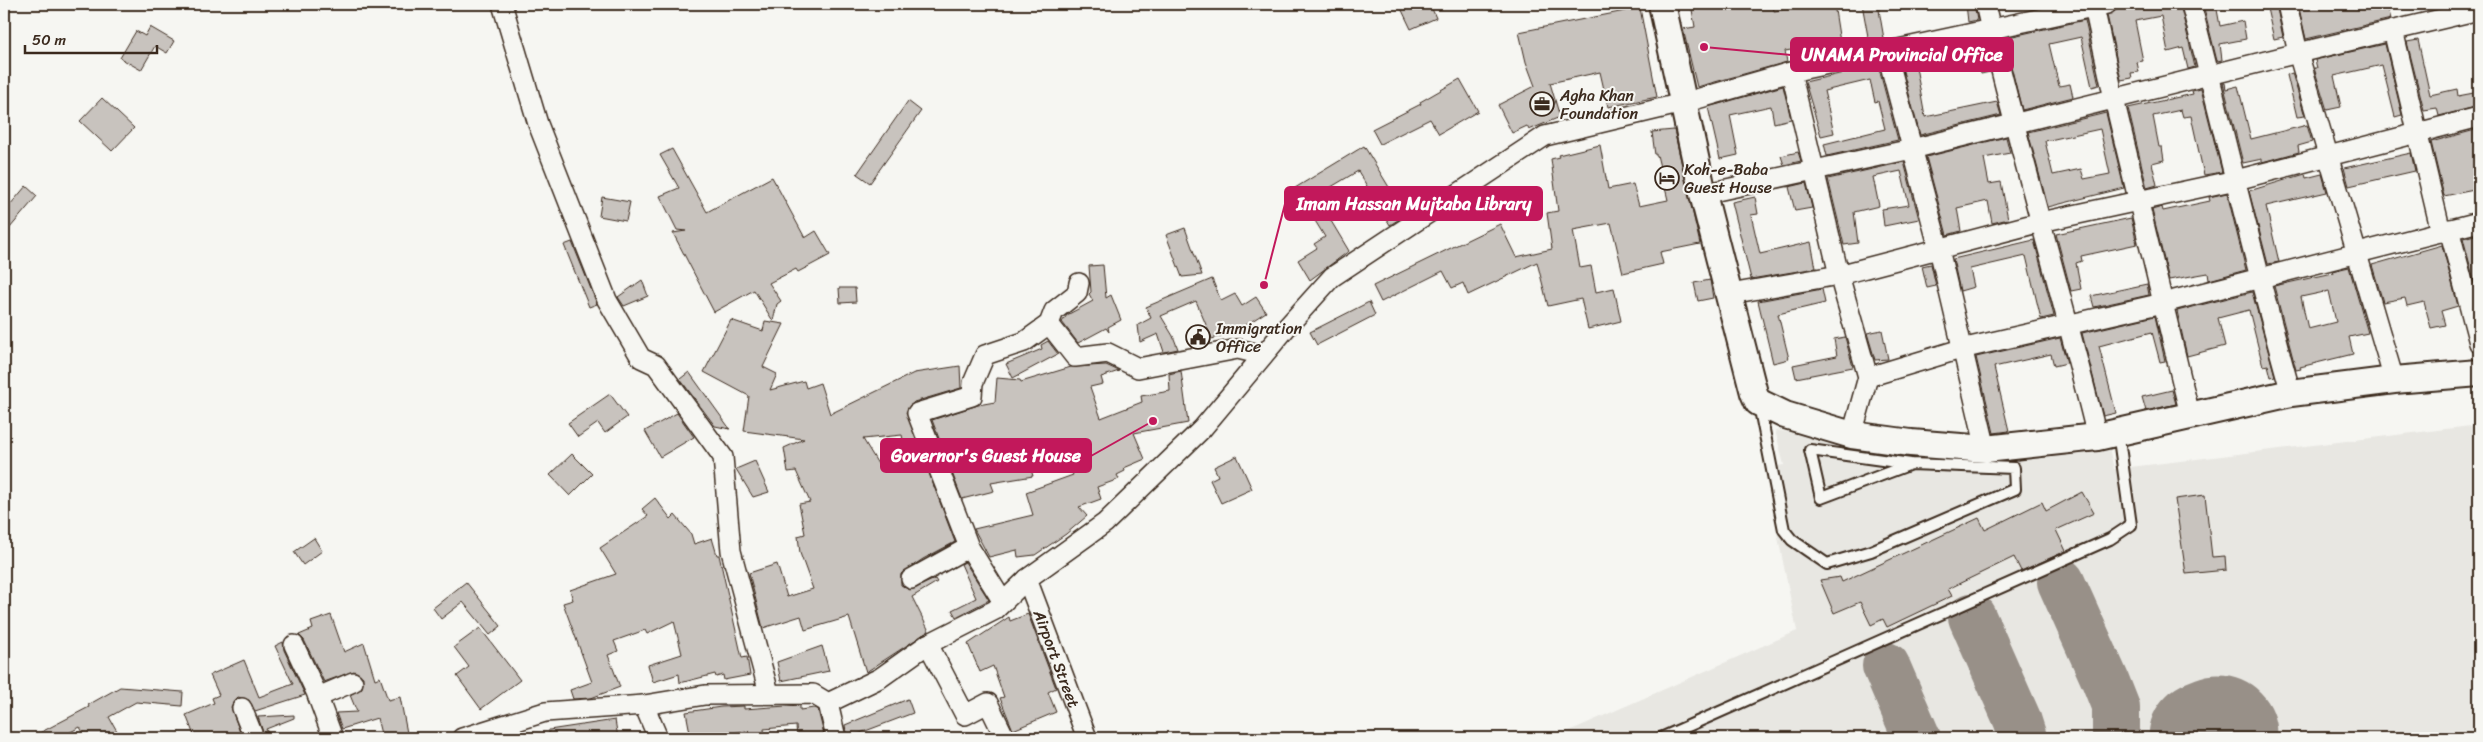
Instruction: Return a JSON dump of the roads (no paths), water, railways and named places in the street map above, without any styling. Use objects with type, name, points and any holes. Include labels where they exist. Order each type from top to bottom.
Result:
[{"type":"street","points":[[502,4],[538,124],[606,300],[642,358],[656,365],[723,458],[731,551],[769,693]]},
{"type":"street","points":[[1662,4],[1703,194],[1754,393],[1758,402],[1785,416],[1852,435],[1911,443],[1986,449],[2108,434],[2292,393],[2394,380],[2479,373]]},
{"type":"street","points":[[1985,4],[2014,124],[2041,222],[2071,325],[2108,434]]},
{"type":"street","points":[[2191,4],[2259,279],[2292,393]]},
{"type":"street","points":[[2287,4],[2298,53],[2330,154],[2356,254],[2394,380]]},
{"type":"street","points":[[828,703],[880,678],[928,644],[995,610],[1027,579],[1112,517],[1202,429],[1263,355],[1332,277],[1545,136],[1683,103],[1792,72],[1886,50],[2100,5],[2114,99],[2190,415]]},
{"type":"street","points":[[1703,194],[1912,149],[2393,30],[2434,12],[2479,10]]},
{"type":"street","points":[[2393,30],[2416,135],[2479,343]]},
{"type":"street","points":[[1886,50],[1939,249],[1986,449]]},
{"type":"street","points":[[1792,72],[1839,275],[1868,377],[1852,435]]},
{"type":"street","points":[[1730,294],[1839,275],[2041,222],[2236,180],[2330,154],[2416,135],[2479,117]]},
{"type":"street","points":[[1868,377],[1961,349],[2163,303],[2479,222]]},
{"type":"street","points":[[1003,602],[969,547],[917,412],[972,396],[973,384],[985,355],[1024,342],[1049,324],[1054,311],[1077,293],[1079,283]]},
{"type":"street","points":[[1049,324],[1075,357],[1108,352],[1138,368],[1238,349],[1263,355]]},
{"type":"street","points":[[911,579],[969,547]]},
{"type":"street","name":"Airport Street","points":[[1027,579],[1087,738]]},
{"type":"street","points":[[928,644],[965,716],[988,703],[1004,738]]},
{"type":"street","points":[[294,646],[318,697],[334,738]]},
{"type":"street","points":[[318,697],[353,682]]},
{"type":"street","points":[[462,738],[545,712],[644,705],[705,695],[769,693],[813,694],[828,703],[836,738]]},
{"type":"street","points":[[644,705],[658,738]]},
{"type":"street","points":[[242,708],[254,738]]},
{"type":"lane","points":[[1758,402],[1784,530],[1792,540],[1827,564],[1871,551],[2015,489],[2014,468],[1911,464],[1810,450],[1821,498],[1911,464]]},
{"type":"lane","points":[[1661,738],[2110,539],[2131,524],[2108,434]]},
{"type":"place","name":"UNAMA Provincial Office","points":[[1704,47]]},
{"type":"place","name":"Agha Khan Foundation","points":[[1542,104]]},
{"type":"place","name":"Koh-e-Baba Guest House","points":[[1667,178]]},
{"type":"place","name":"Imam Hassan Mujtaba Library","points":[[1264,285]]},
{"type":"place","name":"Immigration Office","points":[[1198,337]]},
{"type":"place","name":"Governor's Guest House","points":[[1153,421]]}]
